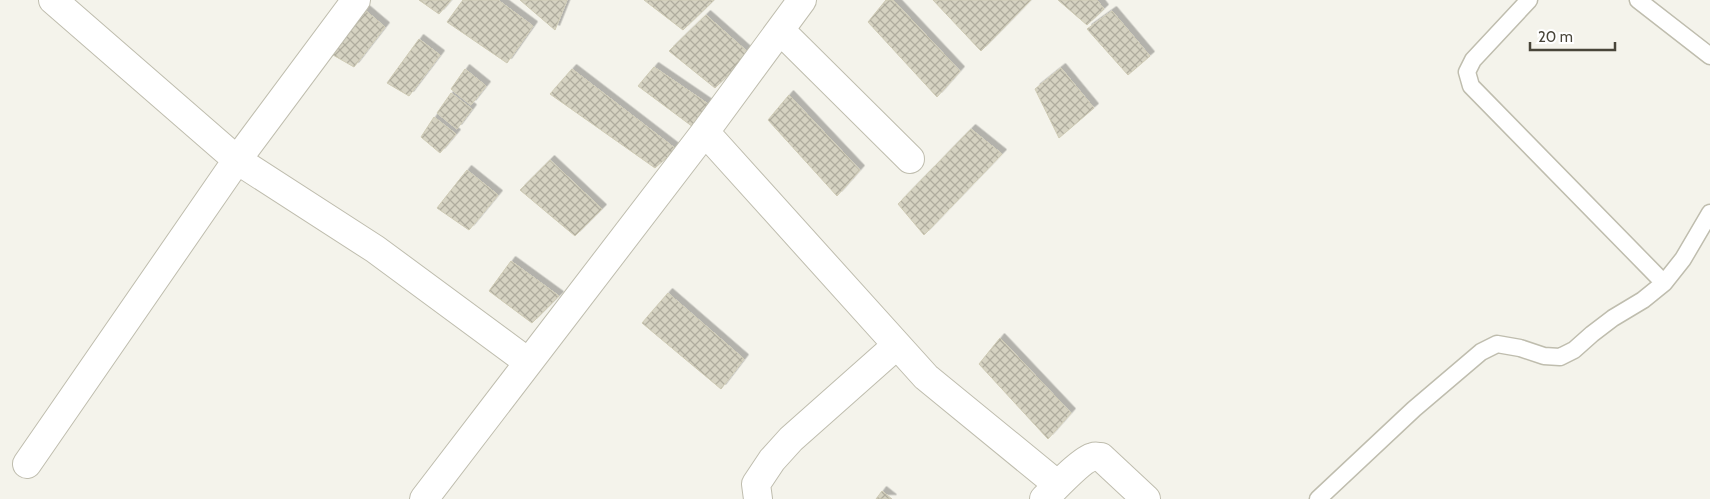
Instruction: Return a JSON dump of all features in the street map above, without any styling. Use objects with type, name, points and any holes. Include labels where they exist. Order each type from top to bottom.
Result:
[{"type":"street","points":[[53,0],[237,160],[375,249],[528,362]]},
{"type":"street","points":[[27,464],[237,160],[356,0]]},
{"type":"street","points":[[424,499],[704,132],[802,0]]},
{"type":"street","points":[[780,30],[910,158]]},
{"type":"street","points":[[704,132],[926,377],[1051,492],[1088,459],[1094,456],[1101,458],[1146,499]]},
{"type":"street","points":[[758,499],[756,484],[772,460],[791,439],[897,346]]},
{"type":"lane","points":[[1529,0],[1473,60],[1468,72],[1472,86],[1664,283]]},
{"type":"lane","points":[[1638,0],[1710,56]]},
{"type":"lane","points":[[1318,499],[1414,409],[1481,352],[1498,344],[1520,348],[1544,356],[1560,357],[1574,350],[1613,318],[1643,300],[1664,283],[1683,259],[1710,213]]},
{"type":"building","points":[[419,0],[451,0],[439,14]]},
{"type":"building","points":[[463,0],[498,0],[533,26],[507,63],[447,22]]},
{"type":"building","points":[[520,0],[567,0],[555,30]]},
{"type":"building","points":[[644,0],[714,0],[683,30]]},
{"type":"building","points":[[886,0],[893,0],[960,71],[937,97],[868,22]]},
{"type":"building","points":[[933,0],[1031,0],[981,51]]},
{"type":"building","points":[[1058,0],[1097,0],[1104,9],[1087,25]]},
{"type":"building","points":[[365,10],[385,27],[354,67],[333,55]]},
{"type":"building","points":[[1112,11],[1150,56],[1128,75],[1087,29]]},
{"type":"building","points":[[706,15],[750,54],[715,88],[669,51]]},
{"type":"building","points":[[419,39],[440,55],[409,96],[387,83]]},
{"type":"building","points":[[654,67],[714,108],[693,127],[638,86]]},
{"type":"building","points":[[1061,68],[1094,108],[1059,138],[1035,89]]},
{"type":"building","points":[[465,69],[486,86],[471,105],[451,89]]},
{"type":"building","points":[[572,69],[676,149],[655,168],[550,94]]},
{"type":"building","points":[[451,93],[472,109],[457,129],[437,113]]},
{"type":"building","points":[[789,95],[860,170],[837,196],[768,120]]},
{"type":"building","points":[[434,117],[456,134],[440,153],[421,137]]},
{"type":"building","points":[[971,129],[1002,154],[924,235],[898,204]]},
{"type":"building","points":[[550,160],[602,209],[575,236],[520,190]]},
{"type":"building","points":[[467,170],[498,195],[469,230],[437,208]]},
{"type":"building","points":[[511,261],[559,296],[532,323],[489,291]]},
{"type":"building","points":[[668,293],[744,359],[721,389],[642,323]]},
{"type":"building","points":[[1000,338],[1071,413],[1048,439],[979,364]]},
{"type":"building","points":[[882,491],[892,499],[876,499]]}]
